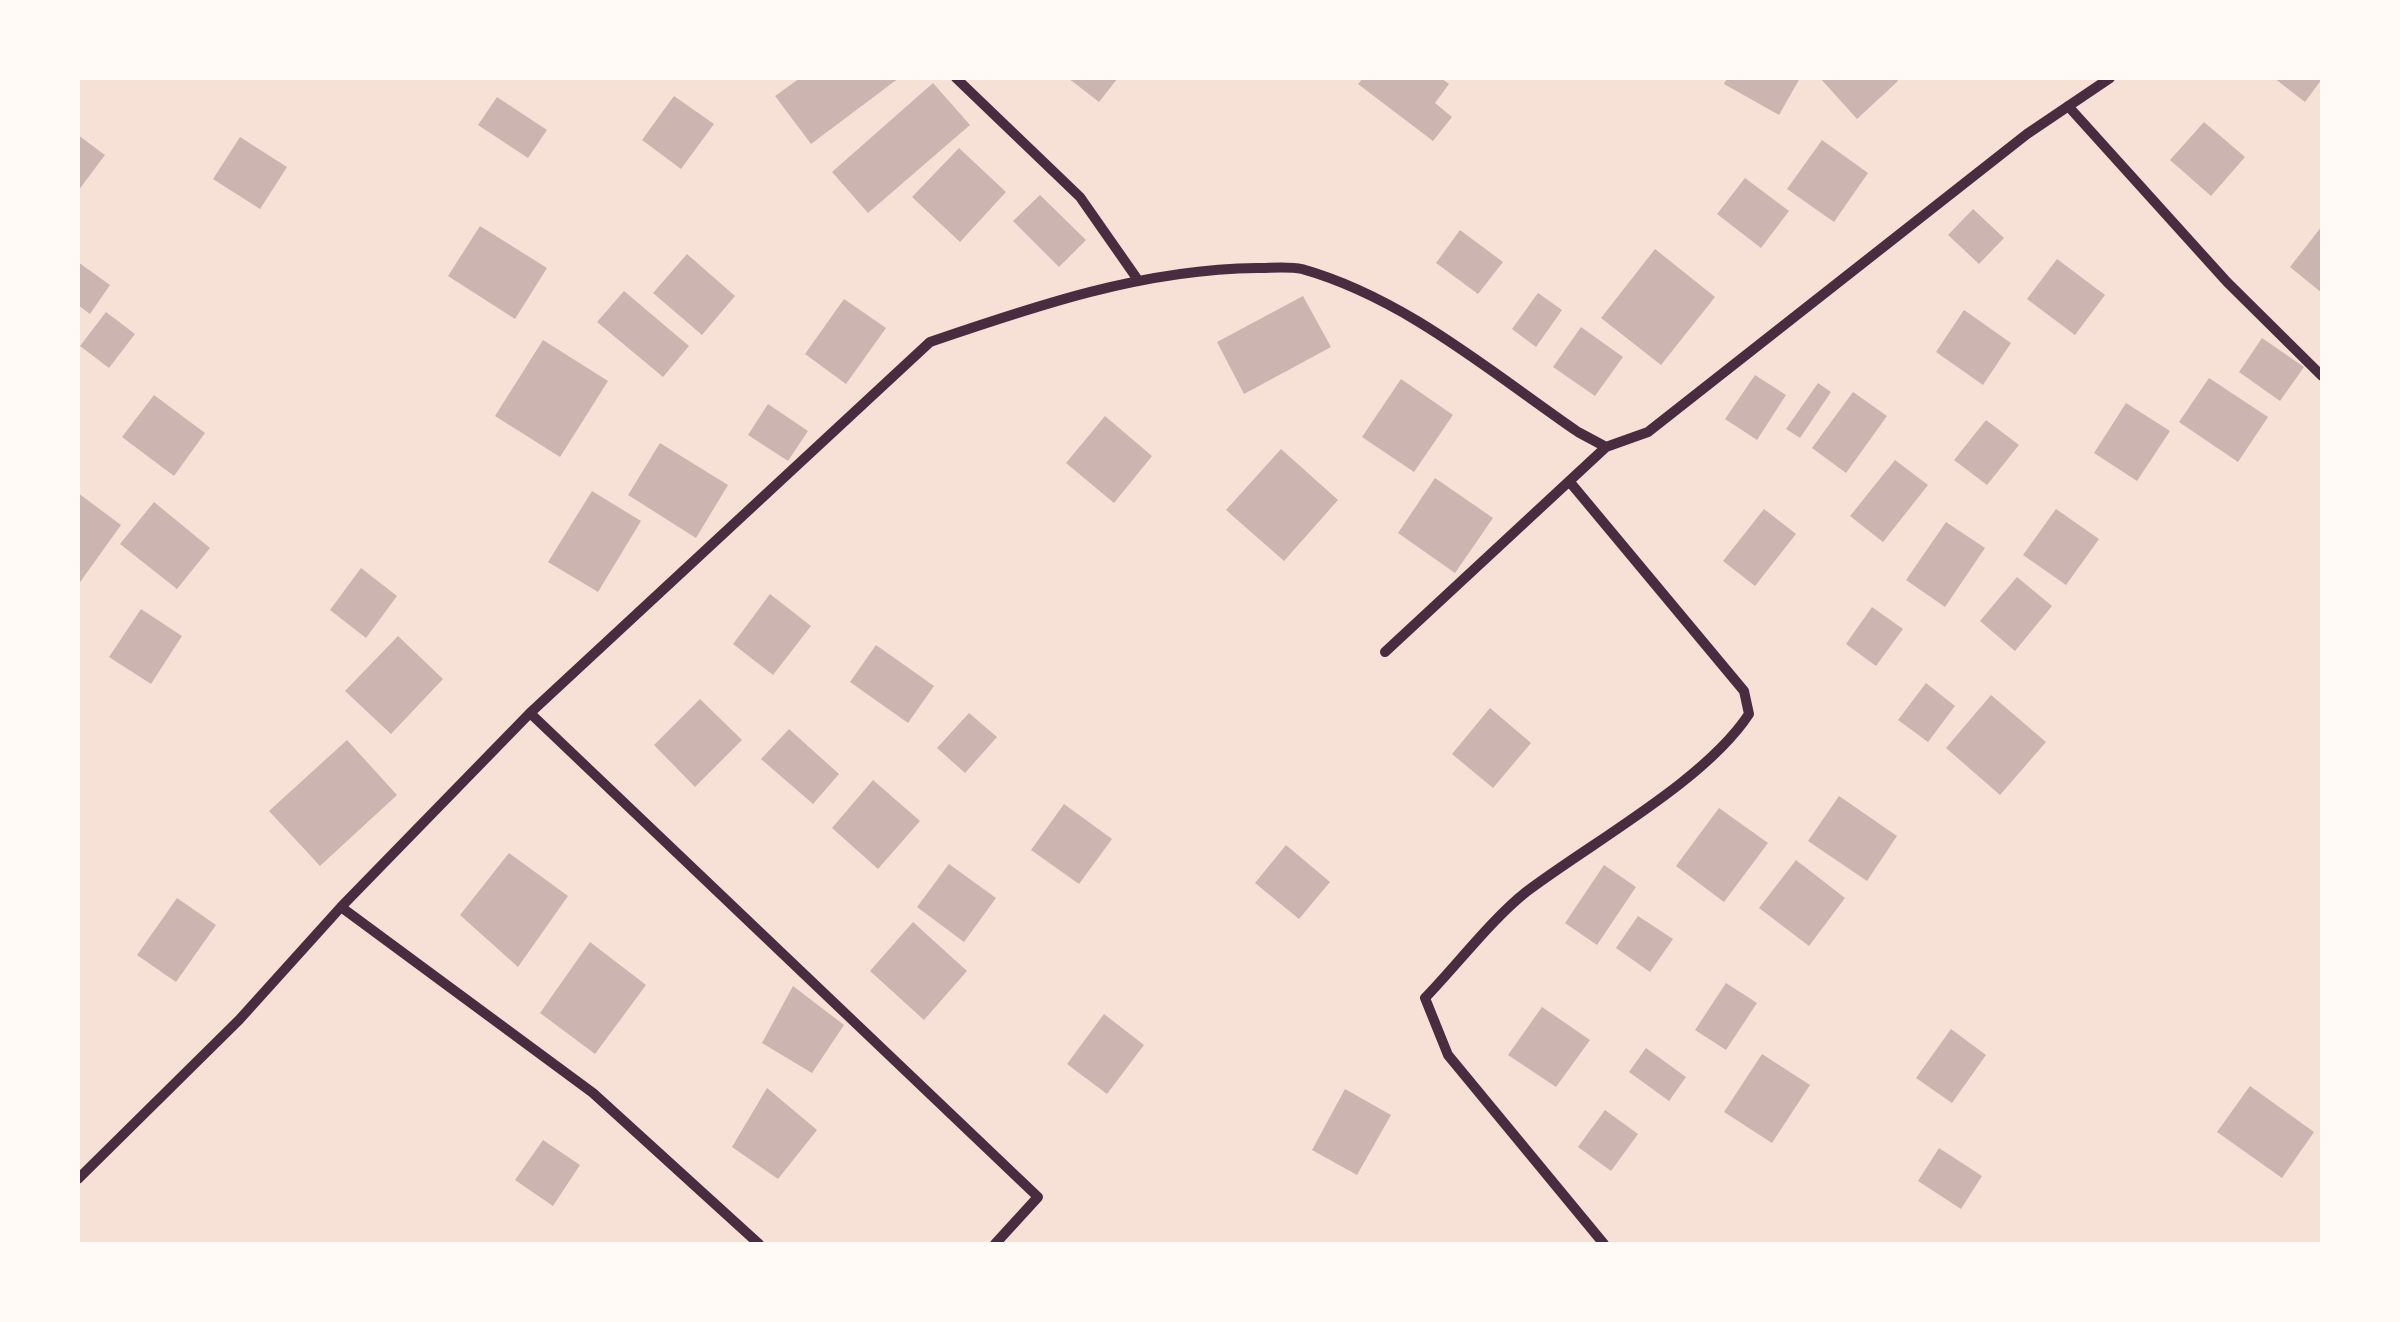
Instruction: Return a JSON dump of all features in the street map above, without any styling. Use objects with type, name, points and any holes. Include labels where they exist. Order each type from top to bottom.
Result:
[{"type":"street","points":[[956,78],[1080,196],[1138,280]]},
{"type":"street","points":[[1385,652],[1606,448],[1648,432],[1860,263],[2110,78]]},
{"type":"street","points":[[2068,106],[2227,282],[2322,376]]},
{"type":"street","points":[[78,1179],[238,1020],[340,907],[530,713],[930,342],[996,319],[1138,280],[1216,269],[1299,268],[1360,292],[1422,324],[1606,448]]},
{"type":"street","points":[[1570,481],[1744,691],[1748,714],[1734,737],[1689,775],[1522,895],[1425,998],[1448,1055],[1604,1244]]},
{"type":"street","points":[[530,713],[1038,1197],[995,1244]]},
{"type":"street","points":[[340,907],[593,1093],[758,1244]]},
{"type":"building","points":[[800,78],[899,78],[811,144],[775,96]]},
{"type":"building","points":[[1068,78],[1118,78],[1099,102]]},
{"type":"building","points":[[1363,78],[1441,78],[1449,84],[1435,103],[1452,117],[1433,141],[1358,84]]},
{"type":"building","points":[[1727,78],[1800,78],[1779,115],[1724,84]]},
{"type":"building","points":[[1820,78],[1895,78],[1898,81],[1857,119]]},
{"type":"building","points":[[2274,78],[2322,78],[2322,79],[2305,102]]},
{"type":"building","points":[[933,83],[970,125],[868,213],[832,172]]},
{"type":"building","points":[[674,96],[714,124],[681,169],[642,140]]},
{"type":"building","points":[[497,97],[547,130],[528,158],[478,125]]},
{"type":"building","points":[[2204,122],[2245,157],[2211,196],[2170,160]]},
{"type":"building","points":[[78,135],[105,155],[78,191]]},
{"type":"building","points":[[240,137],[287,167],[260,209],[213,179]]},
{"type":"building","points":[[1822,140],[1868,173],[1834,222],[1787,189]]},
{"type":"building","points":[[959,148],[1006,192],[960,242],[912,197]]},
{"type":"building","points":[[1745,178],[1789,211],[1761,248],[1717,214]]},
{"type":"building","points":[[1040,195],[1086,240],[1059,267],[1013,221]]},
{"type":"building","points":[[1973,209],[2004,238],[1979,264],[1948,235]]},
{"type":"building","points":[[480,226],[547,268],[515,319],[448,276]]},
{"type":"building","points":[[2322,226],[2322,293],[2290,267]]},
{"type":"building","points":[[1460,230],[1503,262],[1478,294],[1436,263]]},
{"type":"building","points":[[1655,249],[1715,297],[1661,365],[1601,318]]},
{"type":"building","points":[[687,254],[735,296],[702,335],[653,293]]},
{"type":"building","points":[[2057,259],[2105,295],[2075,335],[2027,299]]},
{"type":"building","points":[[78,262],[110,285],[90,314],[78,305]]},
{"type":"building","points":[[624,291],[689,346],[663,377],[597,322]]},
{"type":"building","points":[[1538,293],[1562,310],[1536,347],[1512,329]]},
{"type":"building","points":[[1303,296],[1331,347],[1244,394],[1217,342]]},
{"type":"building","points":[[844,299],[886,328],[846,384],[805,354]]},
{"type":"building","points":[[1964,310],[2011,343],[1983,385],[1936,352]]},
{"type":"building","points":[[106,312],[135,334],[109,368],[80,346]]},
{"type":"building","points":[[1581,327],[1623,357],[1595,396],[1553,367]]},
{"type":"building","points":[[2262,338],[2304,367],[2280,401],[2239,372]]},
{"type":"building","points":[[543,340],[608,381],[560,457],[495,416]]},
{"type":"building","points":[[1755,375],[1786,395],[1757,440],[1725,419]]},
{"type":"building","points":[[2209,378],[2268,417],[2238,462],[2179,422]]},
{"type":"building","points":[[1401,379],[1453,415],[1414,472],[1362,437]]},
{"type":"building","points":[[1818,383],[1831,392],[1800,438],[1786,429]]},
{"type":"building","points":[[1853,392],[1887,416],[1846,473],[1812,448]]},
{"type":"building","points":[[154,395],[205,433],[174,476],[122,437]]},
{"type":"building","points":[[2126,403],[2170,431],[2137,481],[2094,453]]},
{"type":"building","points":[[768,404],[808,431],[788,461],[748,435]]},
{"type":"building","points":[[1105,416],[1152,456],[1114,503],[1066,463]]},
{"type":"building","points":[[1986,420],[2019,445],[1987,485],[1954,460]]},
{"type":"building","points":[[660,443],[728,485],[696,538],[628,495]]},
{"type":"building","points":[[1281,449],[1338,500],[1284,561],[1226,510]]},
{"type":"building","points":[[1895,460],[1928,485],[1883,542],[1850,516]]},
{"type":"building","points":[[1435,478],[1493,518],[1455,573],[1398,533]]},
{"type":"building","points":[[592,491],[641,521],[598,592],[548,562]]},
{"type":"building","points":[[78,493],[121,525],[78,585]]},
{"type":"building","points":[[154,502],[210,548],[177,589],[120,544]]},
{"type":"building","points":[[1764,509],[1796,534],[1755,586],[1723,561]]},
{"type":"building","points":[[2056,509],[2099,539],[2066,585],[2023,555]]},
{"type":"building","points":[[1946,522],[1985,548],[1945,607],[1906,580]]},
{"type":"building","points":[[361,568],[397,596],[366,638],[330,610]]},
{"type":"building","points":[[2017,577],[2052,606],[2015,651],[1980,621]]},
{"type":"building","points":[[770,594],[811,626],[773,675],[733,644]]},
{"type":"building","points":[[1872,607],[1903,629],[1876,666],[1846,644]]},
{"type":"building","points":[[141,609],[182,636],[151,684],[109,657]]},
{"type":"building","points":[[398,636],[443,679],[391,734],[345,691]]},
{"type":"building","points":[[876,645],[934,686],[908,723],[850,682]]},
{"type":"building","points":[[1926,683],[1955,706],[1928,742],[1898,720]]},
{"type":"building","points":[[1991,695],[2046,742],[2000,795],[1946,748]]},
{"type":"building","points":[[700,699],[742,740],[695,787],[654,745]]},
{"type":"building","points":[[1490,708],[1531,743],[1493,788],[1452,754]]},
{"type":"building","points":[[969,713],[997,737],[965,773],[937,748]]},
{"type":"building","points":[[789,729],[839,774],[813,804],[761,759]]},
{"type":"building","points":[[347,740],[397,795],[320,866],[269,811]]},
{"type":"building","points":[[873,780],[920,821],[878,869],[832,828]]},
{"type":"building","points":[[1839,796],[1897,836],[1867,881],[1808,841]]},
{"type":"building","points":[[1064,804],[1112,839],[1079,884],[1031,850]]},
{"type":"building","points":[[1719,808],[1768,843],[1724,902],[1676,866]]},
{"type":"building","points":[[1286,845],[1330,882],[1299,919],[1255,883]]},
{"type":"building","points":[[509,853],[568,896],[518,967],[460,915]]},
{"type":"building","points":[[1796,860],[1845,898],[1809,946],[1759,908]]},
{"type":"building","points":[[949,864],[996,898],[964,942],[917,907]]},
{"type":"building","points":[[1604,865],[1636,887],[1597,945],[1565,923]]},
{"type":"building","points":[[177,898],[216,925],[176,982],[137,955]]},
{"type":"building","points":[[1638,916],[1673,939],[1650,972],[1616,948]]},
{"type":"building","points":[[913,922],[967,971],[924,1020],[870,971]]},
{"type":"building","points":[[590,942],[646,985],[595,1054],[540,1013]]},
{"type":"building","points":[[1726,983],[1757,1003],[1726,1050],[1695,1030]]},
{"type":"building","points":[[793,986],[844,1025],[812,1073],[762,1043]]},
{"type":"building","points":[[1542,1007],[1590,1040],[1556,1087],[1508,1055]]},
{"type":"building","points":[[1104,1014],[1144,1045],[1107,1094],[1067,1064]]},
{"type":"building","points":[[1951,1029],[1986,1055],[1952,1103],[1916,1078]]},
{"type":"building","points":[[1646,1048],[1686,1077],[1669,1101],[1629,1072]]},
{"type":"building","points":[[1762,1054],[1810,1085],[1772,1143],[1724,1112]]},
{"type":"building","points":[[2250,1086],[2314,1132],[2282,1178],[2217,1132]]},
{"type":"building","points":[[767,1088],[817,1130],[778,1179],[732,1147]]},
{"type":"building","points":[[1345,1089],[1391,1115],[1357,1175],[1312,1150]]},
{"type":"building","points":[[1605,1110],[1638,1134],[1611,1171],[1578,1147]]},
{"type":"building","points":[[543,1140],[580,1165],[553,1206],[515,1180]]},
{"type":"building","points":[[1939,1148],[1982,1176],[1961,1209],[1918,1181]]}]
